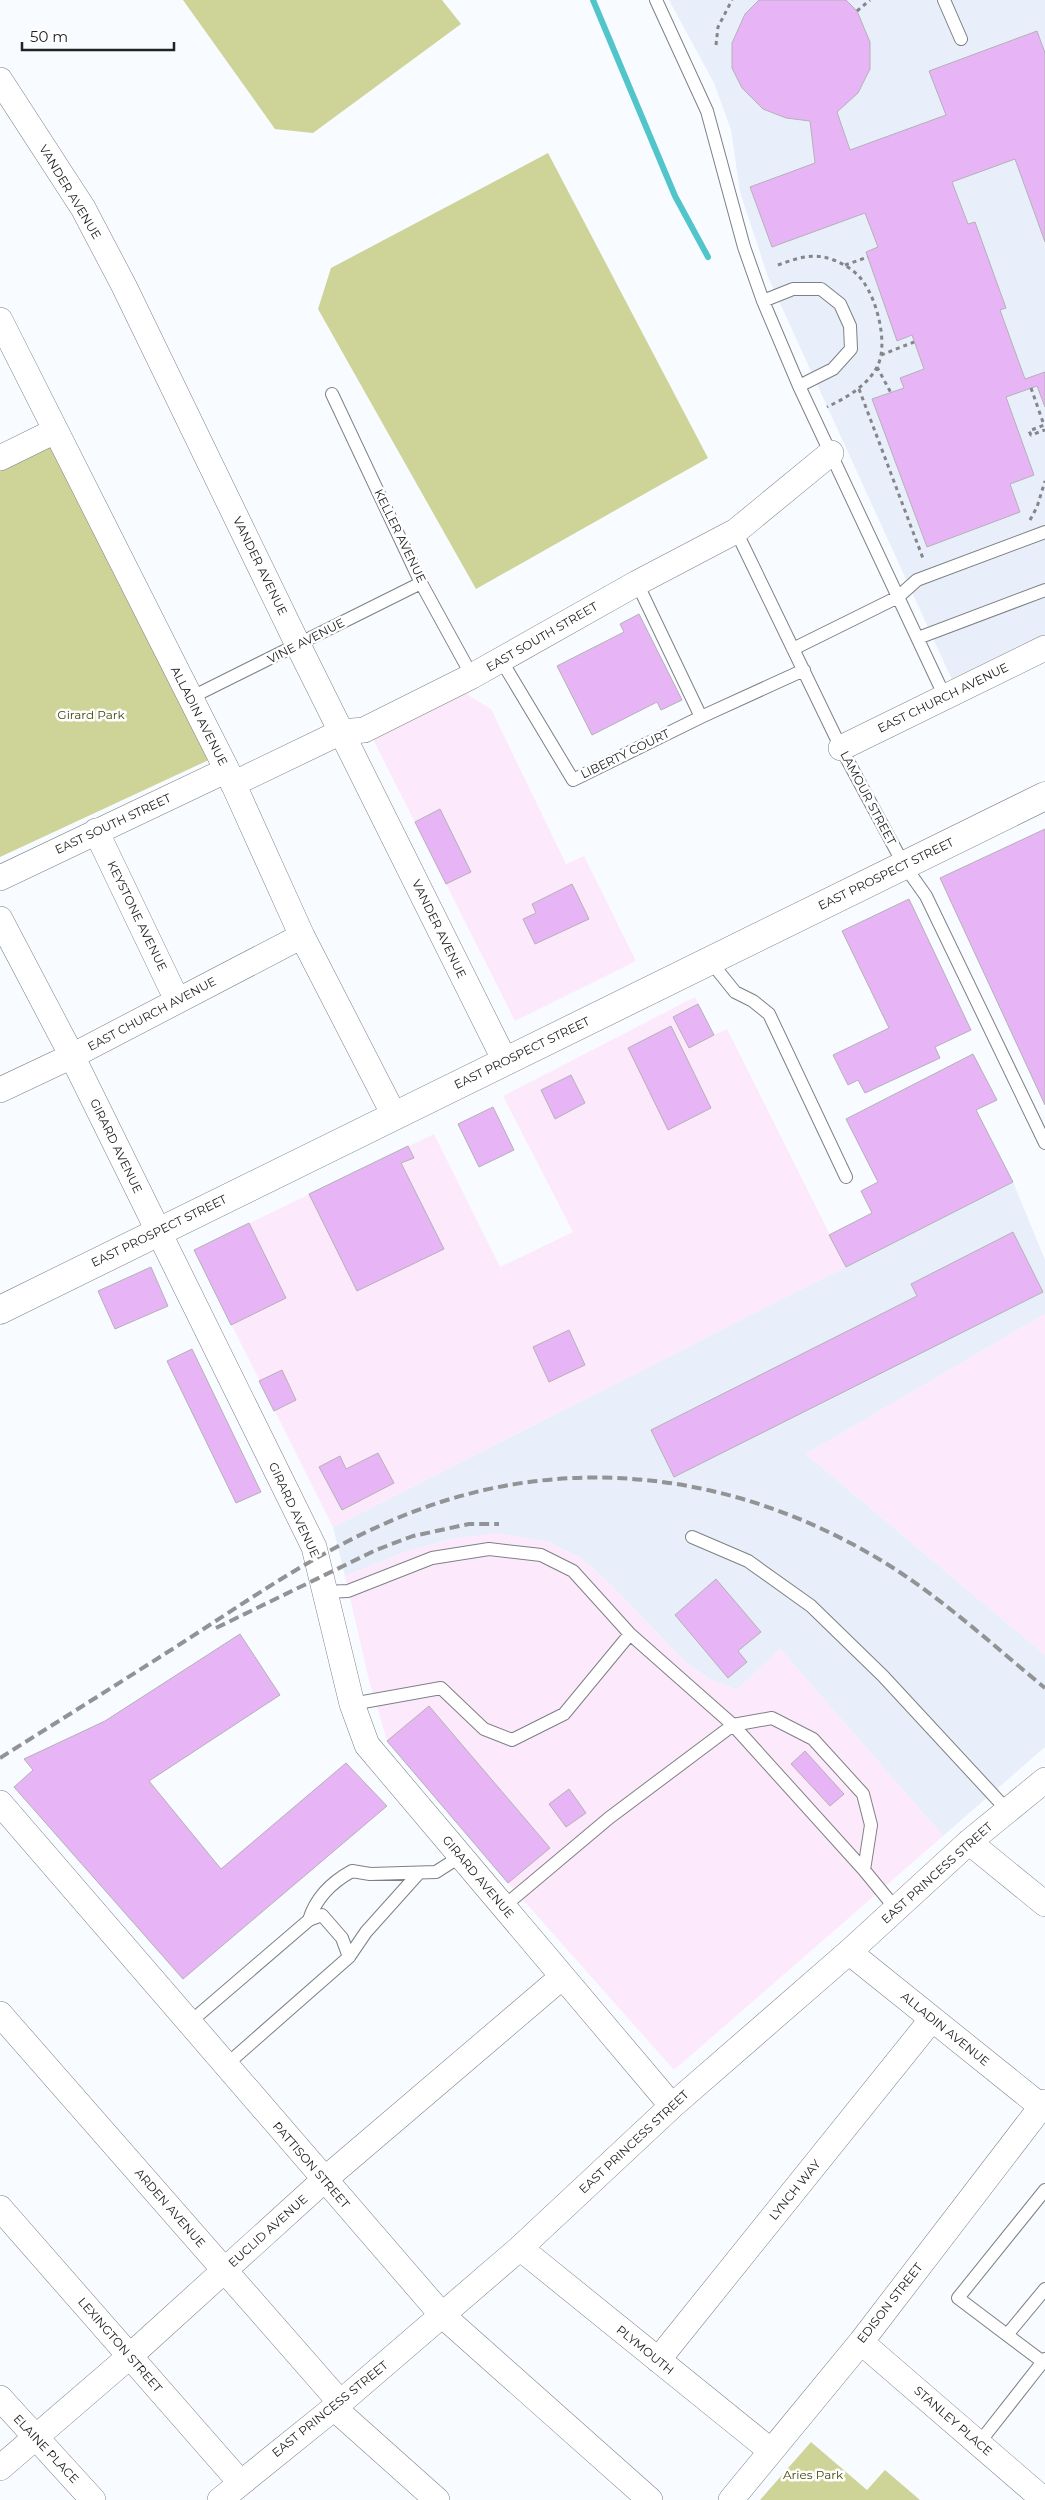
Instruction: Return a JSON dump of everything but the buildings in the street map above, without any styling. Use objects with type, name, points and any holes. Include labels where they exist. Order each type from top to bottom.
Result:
[{"type":"main road","name":"EAST PROSPECT STREET","points":[[0,1310],[158,1230],[711,962],[1045,796]]},
{"type":"street","name":"VANDER AVENUE","points":[[0,80],[83,208],[124,286],[298,645],[505,1061]]},
{"type":"street","name":"ALLADIN AVENUE","points":[[0,320],[230,777],[302,936],[394,1115]]},
{"type":"street","points":[[0,458],[55,431]]},
{"type":"street","name":"EAST SOUTH STREET","points":[[0,878],[96,831],[341,732],[364,730],[472,676],[637,582],[736,531],[831,452]]},
{"type":"street","name":"EAST CHURCH AVENUE","points":[[841,748],[1045,648]]},
{"type":"street","name":"KEYSTONE AVENUE","points":[[96,831],[177,1000]]},
{"type":"street","name":"GIRARD AVENUE","points":[[0,919],[72,1056],[314,1547],[352,1704],[367,1745],[672,2106]]},
{"type":"street","name":"EAST CHURCH AVENUE","points":[[0,1090],[72,1056],[302,936]]},
{"type":"street","name":"EAST PRINCESS STREET","points":[[220,2500],[337,2405],[520,2248],[672,2106],[849,1952],[969,1842],[1045,1780]]},
{"type":"street","name":"PATTISON STREET","points":[[0,1803],[442,2315],[650,2500]]},
{"type":"street","points":[[969,1842],[1045,1904]]},
{"type":"street","name":"ALLADIN AVENUE","points":[[849,1952],[932,2019],[1043,2104]]},
{"type":"street","name":"EUCLID AVENUE","points":[[0,2468],[130,2356],[324,2180],[562,1977]]},
{"type":"street","name":"ARDEN AVENUE","points":[[0,2014],[225,2270],[337,2405],[437,2500]]},
{"type":"street","name":"LYNCH WAY","points":[[658,2360],[932,2019]]},
{"type":"street","name":"EDISON STREET","points":[[731,2500],[861,2342],[1043,2104]]},
{"type":"street","name":"LEXINGTON STREET","points":[[0,2208],[240,2482]]},
{"type":"street","name":"PLYMOUTH","points":[[520,2248],[771,2451]]},
{"type":"street","name":"STANLEY PLACE","points":[[861,2342],[1044,2500]]},
{"type":"street","name":"ELAINE PLACE","points":[[0,2398],[93,2500]]},
{"type":"lane","points":[[656,0],[672,31],[707,111],[744,247],[763,301],[799,386],[945,697]]},
{"type":"lane","points":[[944,0],[962,39]]},
{"type":"lane","points":[[763,301],[794,289],[821,289],[840,304],[850,326],[851,349],[833,369],[799,386]]},
{"type":"lane","name":"KELLER AVENUE","points":[[332,394],[421,583],[472,676]]},
{"type":"lane","name":"LAMOUR STREET","points":[[736,531],[841,748],[904,865],[926,896],[1045,1143]]},
{"type":"lane","points":[[793,649],[898,596],[917,580],[1045,532]]},
{"type":"lane","points":[[637,582],[701,717]]},
{"type":"lane","name":"VINE AVENUE","points":[[190,698],[421,583]]},
{"type":"lane","points":[[918,638],[1045,590]]},
{"type":"lane","name":"LIBERTY COURT","points":[[501,660],[573,780],[701,717],[804,670]]},
{"type":"lane","points":[[711,962],[735,992],[753,1001],[769,1014],[846,1177]]},
{"type":"lane","points":[[692,1536],[748,1561],[811,1606],[883,1676],[1008,1811]]},
{"type":"lane","points":[[325,1592],[348,1591],[432,1558],[489,1550],[541,1555],[573,1571],[630,1634],[733,1725],[864,1870],[896,1909]]},
{"type":"lane","points":[[352,1704],[441,1688],[484,1729],[512,1740],[564,1714],[630,1634]]},
{"type":"lane","points":[[503,1907],[608,1818],[733,1725],[772,1718],[813,1739],[863,1794],[871,1825],[864,1870]]},
{"type":"lane","points":[[310,1920],[314,1905],[323,1894],[339,1878],[352,1870],[370,1874],[436,1872],[461,1856]]},
{"type":"lane","points":[[226,2066],[349,1958],[366,1932],[418,1874]]},
{"type":"lane","points":[[189,2023],[310,1920],[322,1916],[342,1938],[349,1958]]},
{"type":"lane","points":[[979,2443],[1044,2361],[958,2298],[1045,2190]]},
{"type":"lane","points":[[1007,2335],[1045,2288]]},
{"type":"path","points":[[716,45],[718,27],[732,0]]},
{"type":"path","points":[[857,11],[870,0]]},
{"type":"path","points":[[844,265],[868,256]]},
{"type":"path","points":[[881,355],[914,342]]},
{"type":"path","points":[[877,367],[890,393]]},
{"type":"path","points":[[1031,388],[1044,425],[1029,431],[1031,435],[1045,430]]},
{"type":"path","points":[[859,389],[925,563],[934,560]]},
{"type":"path","points":[[1024,524],[1030,520],[1037,507],[1045,481]]},
{"type":"shaded area","points":[[669,0],[1045,0],[1045,636],[953,682],[768,277],[740,192],[731,130],[714,83]]},
{"type":"shaded area","points":[[463,692],[491,709],[566,864],[584,856],[636,961],[515,1021],[373,739]]},
{"type":"shaded area","points":[[695,997],[714,1035],[727,1029],[846,1267],[333,1527],[194,1250],[434,1134],[500,1267],[573,1232],[503,1096]]},
{"type":"shaded area","points":[[1013,1182],[1045,1260],[1045,1314],[806,1454],[1045,1655],[1045,1747],[943,1836],[780,1649],[737,1690],[711,1680],[687,1664],[610,1584],[581,1558],[548,1542],[455,1538],[405,1552],[345,1576],[333,1527]]},
{"type":"shaded area","points":[[1045,1314],[1045,1655],[806,1454]]},
{"type":"shaded area","points":[[498,1533],[548,1542],[581,1558],[610,1584],[687,1664],[711,1680],[737,1690],[780,1649],[943,1836],[674,2070],[508,1883],[387,1741],[369,1680],[345,1576],[405,1552],[455,1538]]},
{"type":"green space","points":[[183,0],[442,0],[461,24],[313,133],[275,129]]},
{"type":"green space","points":[[548,153],[708,458],[476,589],[318,309],[331,268]]},
{"type":"green space","name":"Girard Park","points":[[55,442],[213,758],[0,857],[0,470]]},
{"type":"green space","name":"Aries Park","points":[[811,2442],[867,2490],[885,2470],[920,2500],[760,2500]]},
{"type":"waterway","points":[[593,0],[675,196],[708,257]]},
{"type":"railway","points":[[0,1758],[282,1578],[358,1536],[447,1500],[511,1485],[576,1478],[640,1480],[704,1489],[766,1507],[828,1532],[887,1564],[928,1592],[1045,1688]]},
{"type":"railway","points":[[216,1628],[376,1550],[413,1536],[469,1524],[499,1524]]}]
